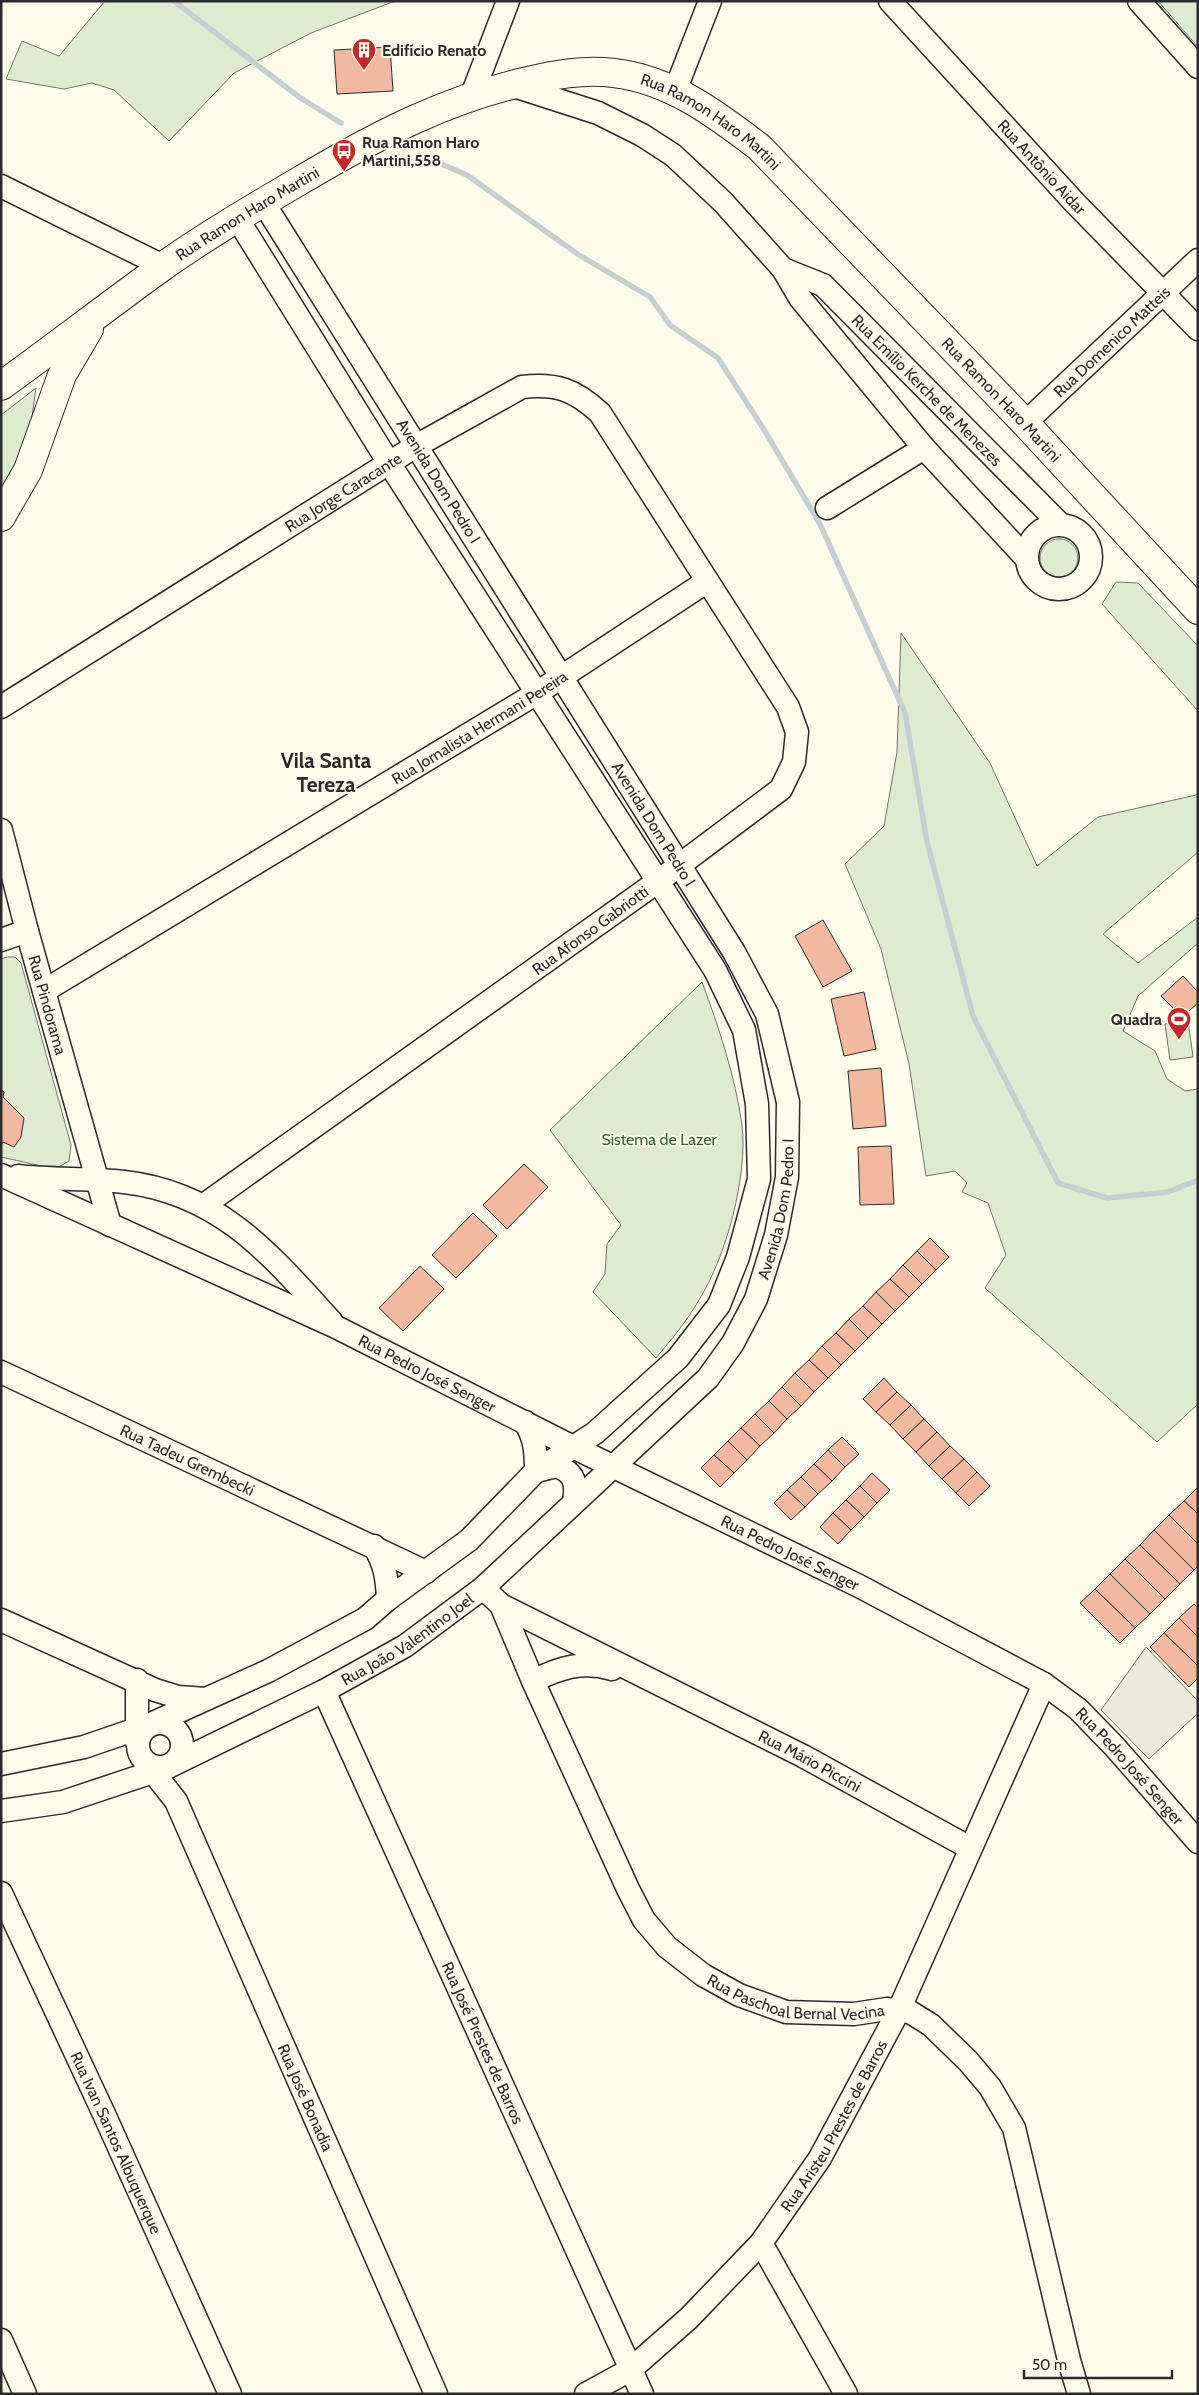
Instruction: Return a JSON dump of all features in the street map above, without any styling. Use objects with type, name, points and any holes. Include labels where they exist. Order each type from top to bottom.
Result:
[{"type":"main road","name":"Rua Ramon Haro Martini","points":[[10,380],[163,266],[263,202],[401,125],[472,95],[511,85],[558,74],[614,72],[644,79],[675,91],[719,116],[759,147],[1025,423],[1198,610]]},
{"type":"main road","name":"Rua Ramon Haro Martini","points":[[1,517],[28,470],[71,356],[97,317]]},
{"type":"main road","points":[[10,380],[30,372],[37,374],[44,380],[52,403]]},
{"type":"street","points":[[472,95],[508,1]]},
{"type":"street","points":[[675,91],[710,1]]},
{"type":"street","name":"Rua Antônio Aidar","points":[[890,1],[1075,203],[1198,329]]},
{"type":"street","points":[[1139,1],[1198,67]]},
{"type":"street","name":"Rua Emílio Kerche de Menezes","points":[[511,85],[598,113],[642,135],[673,155],[722,202],[783,269],[800,298],[924,448],[1027,559]]},
{"type":"street","points":[[1,186],[163,266]]},
{"type":"street","name":"Avenida Dom Pedro I","points":[[263,202],[680,864],[734,952],[767,1014],[788,1102],[786,1178],[776,1236],[764,1278],[733,1343],[708,1378],[614,1467]]},
{"type":"street","name":"Avenida Dom Pedro I","points":[[237,218],[389,463],[715,970],[744,1030],[757,1104],[760,1179],[738,1257],[719,1305],[678,1358],[594,1433],[573,1447]]},
{"type":"street","name":"Rua Domenico Matteis","points":[[1025,423],[1198,260]]},
{"type":"street","name":"Rua Emílio Kerche de Menezes","points":[[783,269],[823,285],[1061,526]]},
{"type":"street","name":"Rua Jorge Caracante","points":[[1,707],[416,446],[522,387],[538,385],[560,388],[582,397],[600,413],[706,582]]},
{"type":"street","points":[[827,508],[924,448]]},
{"type":"street","points":[[1061,526],[1071,528],[1080,533],[1087,541],[1091,552],[1091,563],[1088,573],[1072,587],[1052,589],[1034,578],[1027,559],[1028,548],[1040,532],[1050,527],[1061,526]]},
{"type":"street","name":"Rua Jornalista Hermani Pereira","points":[[44,991],[563,677],[706,582]]},
{"type":"street","name":"Rua Afonso Gabriotti","points":[[204,1206],[657,882],[780,789],[794,762],[797,732],[788,707],[706,582]]},
{"type":"street","name":"Rua Pindorama","points":[[1,830],[27,931],[108,1218]]},
{"type":"street","points":[[1,940],[27,931]]},
{"type":"street","name":"Rua Pedro José Senger","points":[[1,1174],[39,1179],[96,1179],[126,1182],[163,1190],[204,1206],[240,1228],[271,1255],[336,1327]]},
{"type":"street","name":"Rua Pedro José Senger","points":[[1,1174],[108,1218],[241,1284],[336,1327],[573,1447],[859,1586],[1044,1684],[1078,1709],[1114,1746],[1198,1842]]},
{"type":"street","points":[[108,1218],[109,1200],[114,1192],[126,1182]]},
{"type":"street","points":[[241,1284],[250,1286],[263,1281],[269,1272],[271,1255]]},
{"type":"street","name":"Rua Tadeu Grembecki","points":[[1,1372],[426,1572]]},
{"type":"street","points":[[525,1422],[533,1434],[536,1447],[536,1471]]},
{"type":"street","points":[[1,1764],[84,1747],[153,1728],[208,1699],[268,1671],[365,1619],[388,1599],[469,1540],[536,1471],[573,1447]]},
{"type":"street","points":[[536,1471],[556,1466],[570,1474],[575,1481],[574,1502]]},
{"type":"street","name":"Rua João Valentino Joel","points":[[1,1811],[63,1802],[166,1762],[324,1691],[405,1646],[483,1588],[614,1467]]},
{"type":"street","points":[[374,1546],[384,1562],[387,1575],[388,1599]]},
{"type":"street","name":"Rua Paschoal Bernal Vecina","points":[[483,1588],[501,1605],[533,1681],[628,1889],[644,1920],[667,1947],[703,1975],[739,1995],[786,2012],[854,2014],[887,2009],[910,2012],[931,2025],[968,2061],[990,2087],[1014,2128],[1069,2360],[1079,2394]]},
{"type":"street","name":"Rua Mário Piccini","points":[[501,1605],[803,1756],[970,1848]]},
{"type":"street","points":[[1,1620],[166,1694],[208,1699]]},
{"type":"street","name":"Rua Mário Piccini","points":[[533,1681],[557,1669],[582,1664],[607,1667],[648,1680]]},
{"type":"street","points":[[136,1680],[153,1728],[138,1754],[166,1762]]},
{"type":"street","points":[[136,1680],[153,1728]]},
{"type":"street","name":"Rua Aristeu Prestes de Barros","points":[[586,2394],[630,2370],[689,2318],[761,2243],[820,2158],[899,2010],[1044,1684]]},
{"type":"street","name":"Rua José Prestes de Barros","points":[[324,1691],[642,2394]]},
{"type":"street","points":[[153,1728],[181,1737],[166,1762],[176,1801]]},
{"type":"street","name":"Rua José Bonadia","points":[[166,1762],[176,1801],[436,2394]]},
{"type":"street","name":"Rua Ivan Santos Albuquerque","points":[[1,1893],[108,2123],[230,2394]]},
{"type":"street","points":[[761,2243],[846,2394]]},
{"type":"street","points":[[1,2340],[25,2394]]},
{"type":"green space","points":[[105,1],[395,1],[311,33],[234,73],[169,141],[114,90],[92,83],[64,89],[6,79],[22,41],[59,56]]},
{"type":"green space","points":[[1158,1],[1198,1],[1198,47]]},
{"type":"green space","points":[[36,388],[29,438],[1,493],[1,415]]},
{"type":"green space","points":[[1059,539],[1072,545],[1078,558],[1072,571],[1059,577],[1046,571],[1040,558],[1046,545]]},
{"type":"green space","points":[[1116,582],[1138,583],[1198,646],[1198,711],[1102,604]]},
{"type":"green space","points":[[901,633],[990,763],[1037,866],[1098,817],[1198,793],[1198,852],[1103,934],[1138,963],[1198,917],[1198,943],[1138,996],[1123,1031],[1155,1051],[1167,1079],[1185,1091],[1198,1089],[1198,1404],[1157,1442],[985,1288],[1006,1255],[988,1203],[962,1192],[967,1183],[955,1171],[926,1176],[909,1064],[881,949],[845,864],[884,826],[897,752]]},
{"type":"green space","points":[[15,957],[21,963],[71,1145],[69,1161],[55,1169],[1,1157],[1,959]]},
{"type":"green space","name":"Sistema de Lazer","points":[[702,982],[731,1070],[735,1088],[742,1125],[742,1168],[733,1216],[718,1262],[709,1282],[689,1315],[656,1358],[593,1292],[605,1274],[607,1244],[621,1225],[550,1130]]},
{"type":"green space","name":"Quadra","points":[[1188,1021],[1193,1057],[1170,1060],[1165,1024]]},
{"type":"shaded area","points":[[1146,1647],[1198,1701],[1198,1713],[1149,1759],[1101,1710]]},
{"type":"building","name":"Edifício Renato","points":[[390,47],[393,91],[337,94],[334,50]]},
{"type":"building","points":[[823,920],[852,971],[823,987],[795,936]]},
{"type":"building","points":[[1183,976],[1198,992],[1198,1003],[1182,1017],[1161,996]]},
{"type":"building","points":[[864,992],[876,1049],[844,1056],[831,999]]},
{"type":"building","points":[[881,1068],[886,1126],[853,1129],[848,1071]]},
{"type":"building","points":[[1,1090],[4,1092],[3,1097],[24,1118],[21,1137],[14,1147],[3,1142],[1,1145]]},
{"type":"building","points":[[891,1146],[894,1204],[860,1205],[858,1147]]},
{"type":"building","points":[[524,1164],[548,1187],[507,1229],[483,1205]]},
{"type":"building","points":[[473,1213],[497,1236],[456,1278],[432,1255]]},
{"type":"building","points":[[930,1238],[949,1257],[936,1270],[917,1251]]},
{"type":"building","points":[[917,1251],[936,1270],[922,1284],[903,1265]]},
{"type":"building","points":[[903,1265],[922,1284],[909,1297],[890,1279]]},
{"type":"building","points":[[420,1266],[444,1289],[403,1331],[379,1308]]},
{"type":"building","points":[[890,1279],[909,1297],[895,1311],[876,1292]]},
{"type":"building","points":[[876,1292],[895,1311],[882,1324],[863,1306]]},
{"type":"building","points":[[863,1306],[882,1324],[868,1338],[849,1319]]},
{"type":"building","points":[[849,1319],[868,1338],[855,1351],[836,1333]]},
{"type":"building","points":[[836,1333],[855,1351],[841,1365],[822,1346]]},
{"type":"building","points":[[822,1346],[841,1365],[828,1378],[809,1360]]},
{"type":"building","points":[[809,1360],[828,1378],[814,1392],[795,1373]]},
{"type":"building","points":[[795,1373],[814,1392],[801,1406],[782,1387]]},
{"type":"building","points":[[884,1378],[897,1392],[876,1412],[863,1399]]},
{"type":"building","points":[[782,1387],[801,1406],[787,1419],[769,1401]]},
{"type":"building","points":[[897,1392],[911,1405],[890,1425],[876,1412]]},
{"type":"building","points":[[769,1401],[787,1419],[774,1433],[755,1414]]},
{"type":"building","points":[[911,1405],[924,1419],[903,1439],[890,1425]]},
{"type":"building","points":[[755,1414],[774,1433],[760,1446],[741,1428]]},
{"type":"building","points":[[924,1419],[937,1432],[916,1452],[903,1439]]},
{"type":"building","points":[[741,1428],[760,1446],[747,1460],[728,1441]]},
{"type":"building","points":[[937,1432],[950,1446],[929,1466],[916,1452]]},
{"type":"building","points":[[842,1437],[859,1454],[845,1467],[828,1450]]},
{"type":"building","points":[[728,1441],[747,1460],[734,1473],[714,1455]]},
{"type":"building","points":[[950,1446],[964,1459],[942,1479],[929,1466]]},
{"type":"building","points":[[828,1450],[845,1467],[832,1481],[814,1464]]},
{"type":"building","points":[[714,1455],[734,1473],[720,1487],[701,1468]]},
{"type":"building","points":[[964,1459],[977,1472],[956,1493],[942,1479]]},
{"type":"building","points":[[814,1464],[832,1481],[818,1494],[801,1477]]},
{"type":"building","points":[[977,1472],[990,1486],[969,1506],[956,1493]]},
{"type":"building","points":[[872,1473],[890,1490],[877,1503],[860,1486]]},
{"type":"building","points":[[801,1477],[818,1494],[805,1507],[787,1490]]},
{"type":"building","points":[[860,1486],[877,1503],[864,1517],[846,1500]]},
{"type":"building","points":[[1198,1487],[1198,1514],[1184,1501]]},
{"type":"building","points":[[787,1490],[805,1507],[791,1520],[774,1503]]},
{"type":"building","points":[[846,1500],[864,1517],[851,1530],[833,1513]]},
{"type":"building","points":[[1184,1501],[1198,1514],[1198,1544],[1169,1515]]},
{"type":"building","points":[[833,1513],[851,1530],[838,1544],[820,1527]]},
{"type":"building","points":[[1169,1515],[1198,1544],[1198,1566],[1194,1570],[1154,1530]]},
{"type":"building","points":[[1154,1530],[1194,1570],[1180,1584],[1140,1545]]},
{"type":"building","points":[[1140,1545],[1180,1584],[1165,1599],[1125,1559]]},
{"type":"building","points":[[1125,1559],[1165,1599],[1150,1614],[1110,1574]]},
{"type":"building","points":[[1110,1574],[1150,1614],[1135,1628],[1095,1589]]},
{"type":"building","points":[[1095,1589],[1135,1628],[1120,1643],[1080,1603]]},
{"type":"building","points":[[1194,1604],[1198,1608],[1198,1637],[1179,1618]]},
{"type":"building","points":[[1179,1618],[1198,1637],[1198,1666],[1164,1633]]},
{"type":"building","points":[[1164,1633],[1198,1666],[1198,1678],[1189,1687],[1150,1647]]},
{"type":"waterway","points":[[174,1],[299,97],[341,123]]},
{"type":"waterway","points":[[420,155],[467,175],[579,255],[650,297],[670,325],[718,358],[763,428],[820,524],[905,713],[927,842],[973,1016],[1058,1183],[1107,1198],[1168,1192],[1198,1180]]},
{"type":"place","name":"Edifício Renato","points":[[364,71]]},
{"type":"place","name":"Rua Ramon Haro Martini,558","points":[[344,172]]},
{"type":"place","name":"Quadra","points":[[1179,1040]]},
{"type":"district","name":"Vila Santa Tereza","points":[[326,773]]}]
